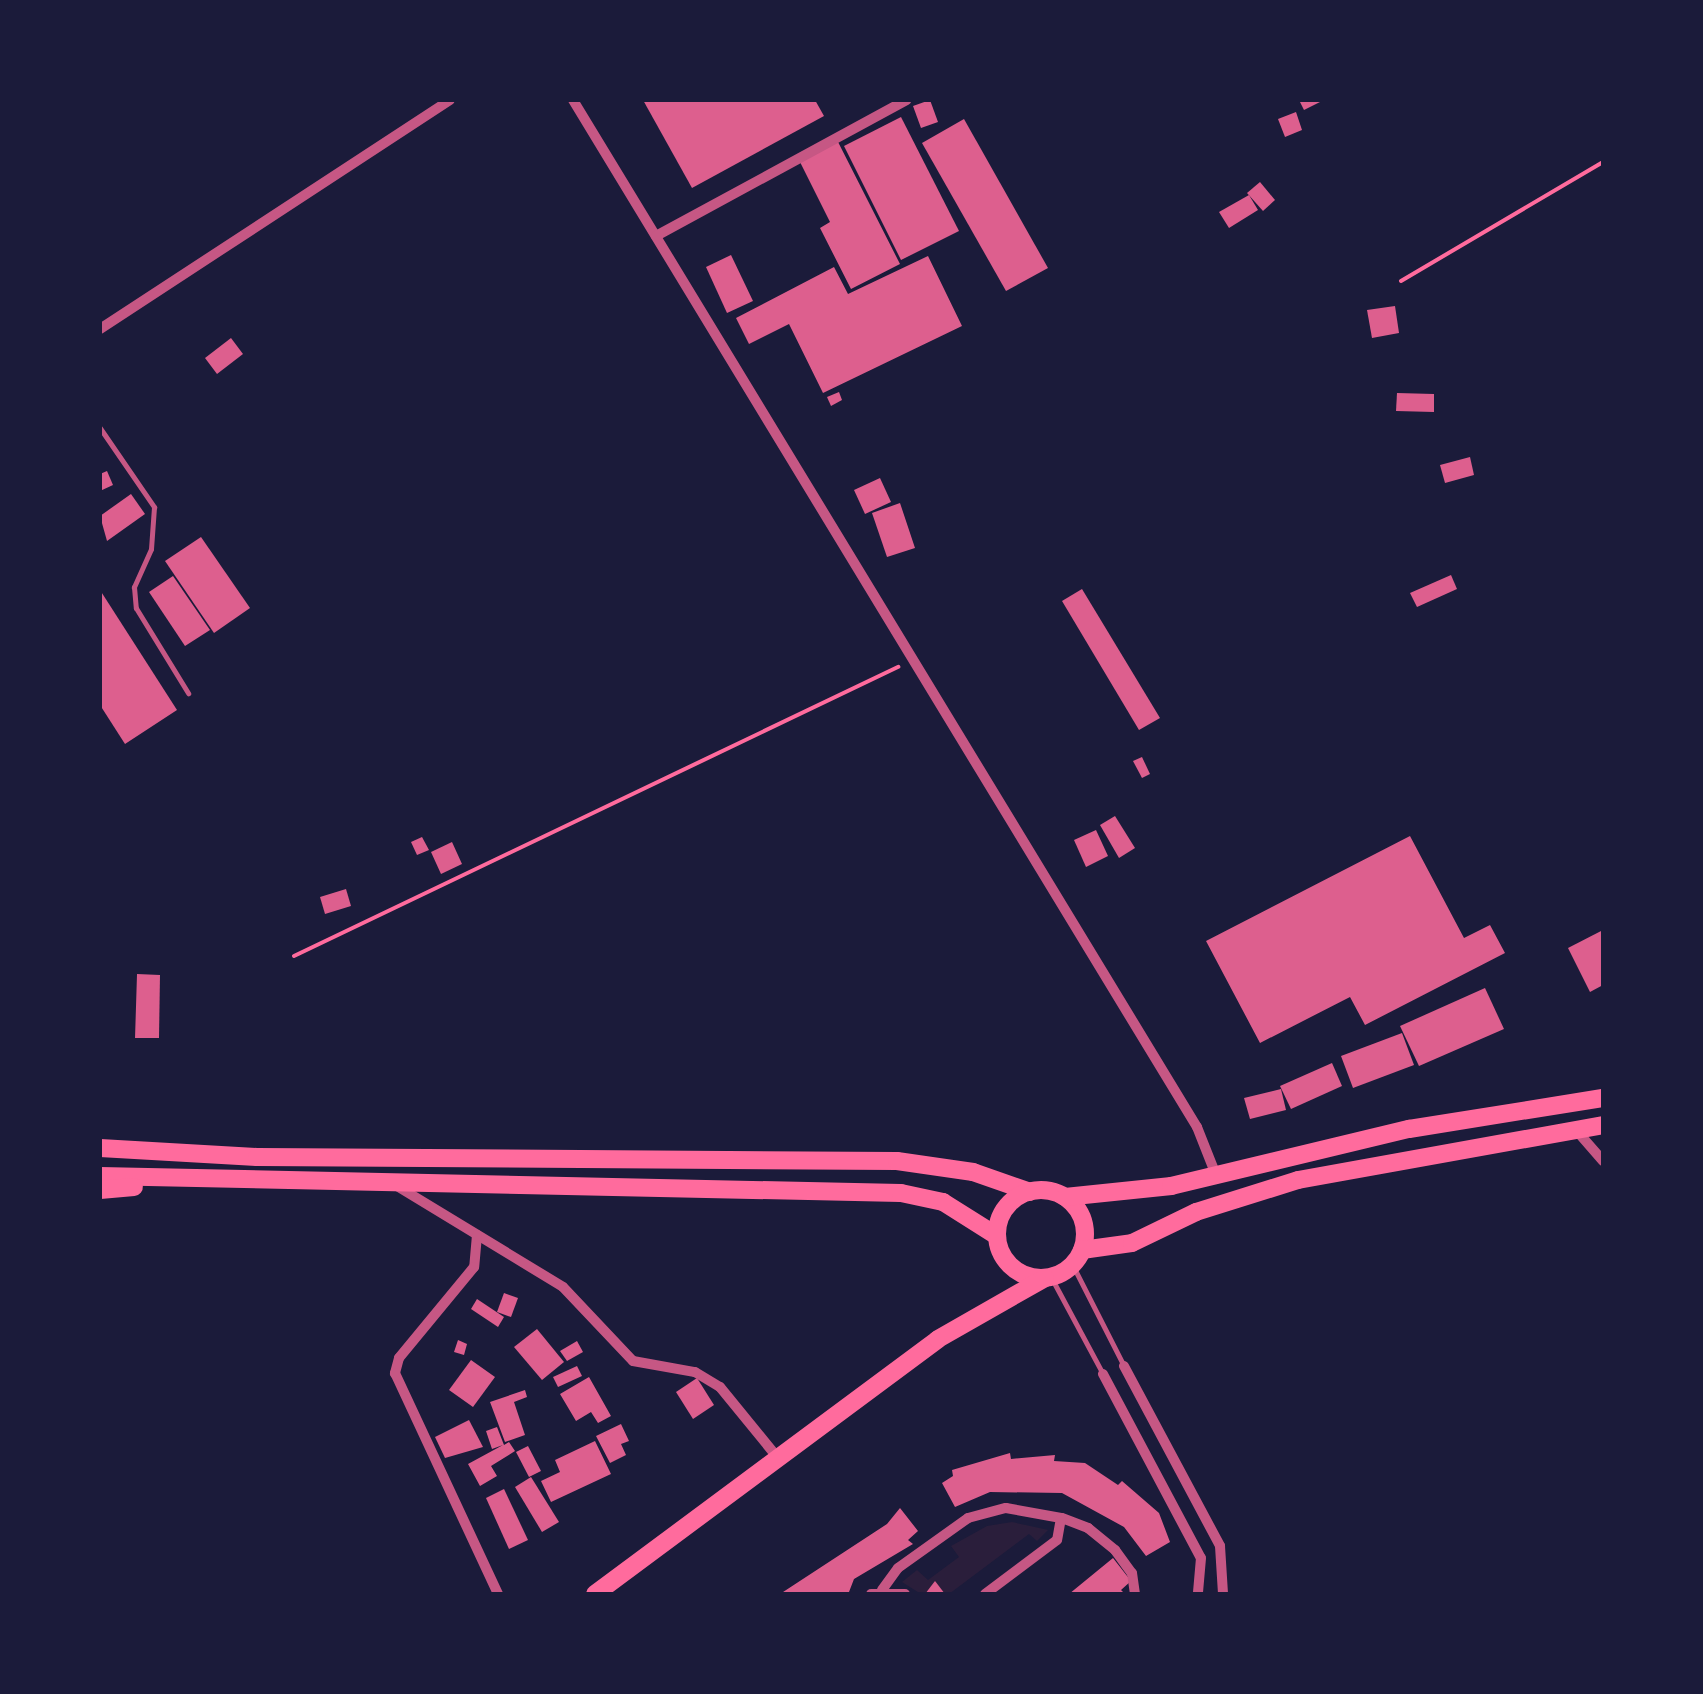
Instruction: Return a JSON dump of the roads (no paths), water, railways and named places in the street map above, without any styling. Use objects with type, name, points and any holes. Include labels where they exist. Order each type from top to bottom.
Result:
[{"type":"highway","points":[[100,1148],[240,1156],[897,1161],[972,1172],[1030,1192],[1065,1198],[1216,1175],[1409,1129],[1603,1098]]},
{"type":"highway","points":[[595,1594],[938,1339],[1077,1257],[1132,1243],[1196,1212],[1298,1180],[1603,1125]]},
{"type":"highway","points":[[100,1176],[174,1182],[900,1193],[942,1202],[997,1236],[1012,1267],[1048,1277]]},
{"type":"highway","points":[[100,1190],[174,1182]]},
{"type":"highway","points":[[997,1236],[1002,1213],[1030,1192]]},
{"type":"highway","points":[[1065,1198],[1084,1227],[1077,1257]]},
{"type":"street","points":[[100,328],[450,100]]},
{"type":"street","points":[[573,100],[1198,1126],[1216,1175]]},
{"type":"street","points":[[656,236],[906,100]]},
{"type":"street","points":[[1576,1130],[1603,1161]]},
{"type":"street","points":[[396,1185],[564,1287],[633,1360],[695,1372],[720,1387],[777,1457]]},
{"type":"street","points":[[477,1235],[474,1267],[399,1358],[395,1374],[498,1594]]},
{"type":"street","points":[[1124,1366],[1220,1546],[1226,1562],[1222,1594]]},
{"type":"street","points":[[1103,1374],[1202,1558],[1198,1594]]},
{"type":"street","points":[[876,1592],[898,1568],[968,1518],[1006,1508],[1061,1518],[1088,1528],[1116,1550],[1132,1573],[1134,1594]]},
{"type":"street","points":[[985,1594],[1052,1546],[1062,1534],[1061,1518]]},
{"type":"street","points":[[876,1592],[905,1594]]},
{"type":"lane","points":[[100,428],[154,506],[151,549],[134,586],[136,608],[188,693]]},
{"type":"lane","points":[[1077,1257],[1124,1366]]},
{"type":"lane","points":[[1048,1277],[1103,1374]]}]
